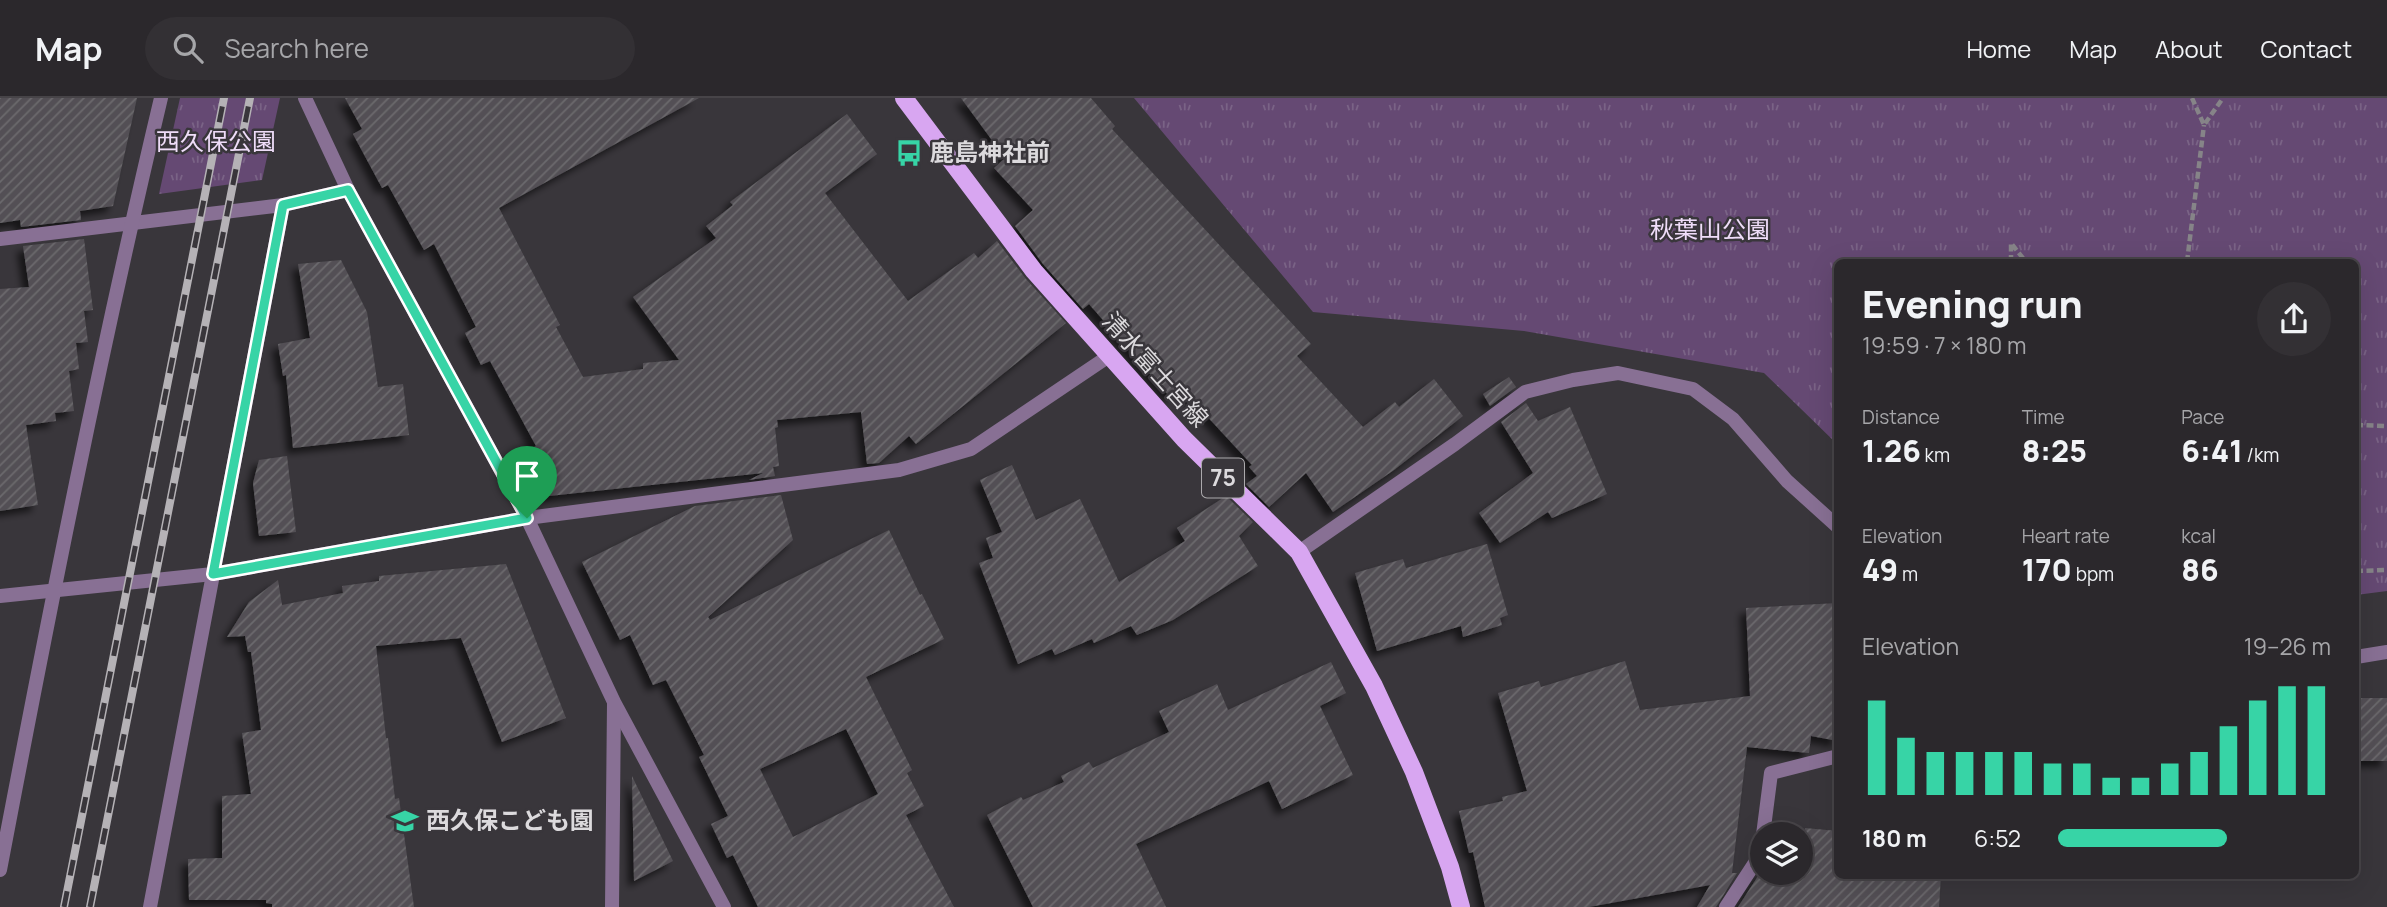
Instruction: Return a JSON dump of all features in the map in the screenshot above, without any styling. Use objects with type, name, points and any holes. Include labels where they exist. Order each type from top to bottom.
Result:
[{"type":"main road","name":"清水富士宮線","points":[[904,98],[1034,271],[1184,439],[1299,552],[1374,686],[1397,735],[1450,867],[1461,907]]},
{"type":"street","points":[[0,870],[54,589],[131,222],[161,98]]},
{"type":"street","points":[[305,98],[348,190],[527,518],[614,702],[723,907]]},
{"type":"street","points":[[0,239],[283,205],[348,190]]},
{"type":"street","points":[[150,907],[283,205]]},
{"type":"street","points":[[0,596],[213,574],[527,518],[899,470],[971,449],[1108,356]]},
{"type":"street","points":[[1299,552],[1525,392],[1573,380],[1618,373],[1693,389],[1733,419],[1787,481],[1834,523]]},
{"type":"street","points":[[2359,657],[2387,652]]},
{"type":"street","points":[[612,907],[614,702]]},
{"type":"street","points":[[1765,822],[1771,774],[1834,757]]},
{"type":"street","points":[[1726,907],[1750,870]]},
{"type":"path","points":[[2192,98],[2204,125]]},
{"type":"path","points":[[2187,259],[2204,125],[2222,98]]},
{"type":"path","points":[[2011,259],[2011,243],[2024,259]]},
{"type":"path","points":[[2359,425],[2387,426]]},
{"type":"path","points":[[2359,571],[2387,570]]},
{"type":"green space","name":"西久保公園","points":[[180,98],[280,98],[262,180],[159,194]]},
{"type":"green space","name":"秋葉山公園","points":[[1134,98],[2387,98],[2387,591],[2359,595],[2359,259],[1834,259],[1834,441],[1764,373],[1524,331],[1313,312]]},
{"type":"building","points":[[0,98],[137,98],[113,206],[80,211],[81,220],[21,227],[20,220],[0,223]]},
{"type":"building","points":[[345,98],[699,98],[499,208],[560,325],[556,327],[583,377],[643,369],[643,363],[679,360],[633,297],[716,238],[706,226],[733,205],[730,202],[847,114],[877,154],[825,193],[908,301],[974,253],[978,258],[997,241],[1026,279],[1066,323],[916,444],[909,436],[879,463],[867,464],[861,412],[777,420],[778,427],[775,428],[779,466],[773,467],[775,476],[749,480],[763,473],[549,496],[532,484],[517,456],[536,446],[490,361],[481,365],[465,333],[476,327],[434,244],[424,250],[388,185],[382,188],[353,134],[362,129]]},
{"type":"building","points":[[961,98],[1091,98],[1115,126],[1112,129],[1311,344],[1297,356],[1363,427],[1395,402],[1399,407],[1434,379],[1463,416],[1394,470],[1333,512],[1306,473],[1269,507],[1246,484],[1257,476],[1249,467],[1252,465],[1180,387],[1170,397],[1089,304],[1083,309],[1043,264],[1015,226],[1033,210],[994,168],[1005,158]]},
{"type":"building","points":[[84,239],[93,310],[84,311],[88,342],[76,343],[79,369],[69,371],[74,411],[55,413],[56,421],[26,425],[38,505],[0,511],[0,289],[29,287],[23,246]]},
{"type":"building","points":[[341,260],[367,312],[378,387],[403,384],[409,435],[293,448],[286,375],[283,376],[278,344],[310,338],[298,264]]},
{"type":"building","points":[[1509,377],[1516,387],[1490,406],[1483,394]]},
{"type":"building","points":[[1526,403],[1538,421],[1570,407],[1607,494],[1552,518],[1548,512],[1500,543],[1479,513],[1533,473],[1501,422]]},
{"type":"building","points":[[287,456],[296,532],[259,536],[253,483],[259,460]]},
{"type":"building","points":[[1012,465],[1036,520],[1080,499],[1119,582],[1185,541],[1177,528],[1226,496],[1253,522],[1239,536],[1258,566],[1173,620],[1137,635],[1131,626],[1094,643],[1092,639],[1055,655],[1052,649],[1018,664],[979,563],[993,558],[986,538],[1002,532],[980,480]]},
{"type":"building","points":[[781,495],[793,540],[708,617],[710,620],[889,530],[944,639],[866,677],[912,770],[907,773],[924,806],[906,815],[954,907],[758,907],[733,855],[727,858],[711,824],[728,816],[699,757],[704,755],[666,680],[653,685],[630,635],[620,640],[582,562],[695,506]],"holes":[[[846,729],[878,794],[793,837],[760,769]]]},
{"type":"building","points":[[1487,544],[1508,615],[1500,618],[1502,625],[1463,637],[1461,626],[1377,651],[1355,573],[1403,559],[1406,568]]},
{"type":"building","points":[[506,564],[566,718],[502,742],[461,638],[376,646],[386,738],[395,799],[399,798],[414,907],[272,907],[266,900],[189,900],[188,859],[222,858],[222,796],[251,794],[242,733],[261,730],[251,652],[248,652],[245,636],[227,637],[249,602],[278,580],[282,605],[343,593],[342,586],[379,581],[379,576]]},
{"type":"building","points":[[1834,603],[1834,740],[1811,736],[1809,753],[1747,747],[1732,873],[1737,873],[1716,907],[1697,907],[1710,885],[1589,907],[1485,907],[1473,852],[1469,853],[1459,811],[1503,801],[1502,797],[1527,791],[1498,693],[1539,681],[1541,687],[1625,661],[1640,710],[1750,696],[1746,608]]},
{"type":"building","points":[[1331,662],[1346,693],[1320,706],[1353,775],[1282,809],[1269,781],[1136,844],[1166,907],[1033,907],[987,815],[1021,797],[1023,800],[1064,782],[1061,776],[1089,762],[1093,768],[1169,732],[1159,711],[1217,684],[1228,710]]},
{"type":"building","points":[[2359,698],[2387,698],[2387,761],[2359,761]]},
{"type":"building","points":[[632,776],[673,861],[634,881]]},
{"type":"building","points":[[1813,829],[1834,831],[1834,879],[1941,879],[1939,907],[1738,907],[1752,885],[1813,885]]},
{"type":"railway","points":[[64,907],[224,98]]},
{"type":"railway","points":[[90,907],[250,98]]},
{"type":"place","name":"鹿島神社前","points":[[909,153]]},
{"type":"place","name":"西久保こども園","points":[[405,821]]},
{"type":"route","points":[[348,190],[527,518],[213,574],[283,205],[348,190]]}]
